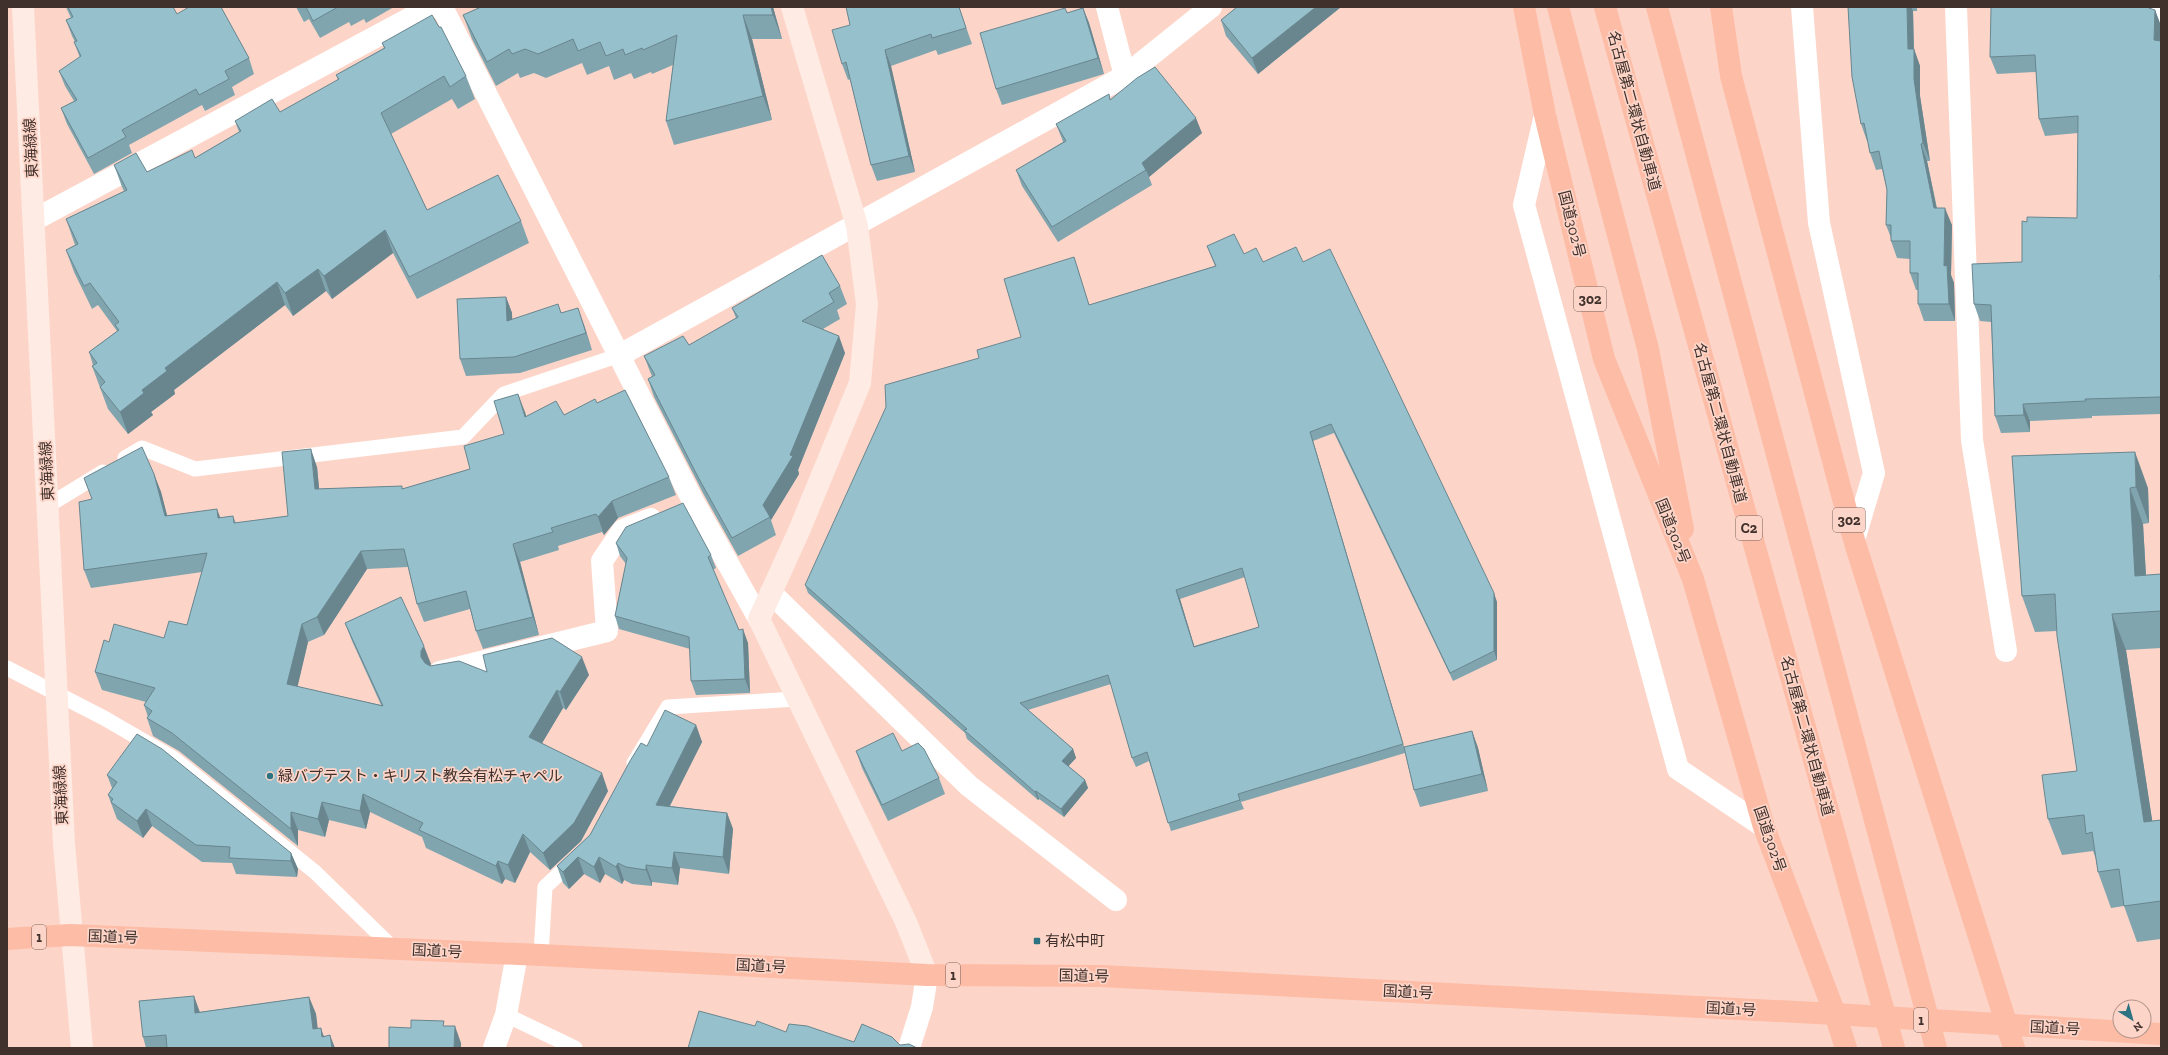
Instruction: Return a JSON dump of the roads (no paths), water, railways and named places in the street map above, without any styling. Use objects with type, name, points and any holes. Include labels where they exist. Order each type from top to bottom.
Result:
[{"type":"highway","name":"国道302号","points":[[1524,7],[1545,115],[1604,359],[1693,579],[1764,827],[1835,1014],[1846,1048]]},
{"type":"highway","points":[[1558,7],[1648,349],[1693,579]]},
{"type":"highway","name":"名古屋第二環状自動車道","points":[[1605,7],[1894,1048]]},
{"type":"highway","points":[[1657,7],[1936,1048]]},
{"type":"highway","points":[[1713,7],[1731,76]]},
{"type":"highway","name":"302","points":[[1721,7],[1731,76],[1854,540],[2014,1048]]},
{"type":"highway","name":"国道1号","points":[[7,940],[70,935],[541,954],[927,975],[1101,976],[1835,1014],[2161,1034]]},
{"type":"street","name":"東海緑線","points":[[23,7],[49,505],[64,844],[70,935],[82,1048]]},
{"type":"street","points":[[34,220],[431,7]]},
{"type":"street","points":[[442,7],[693,501],[759,620],[796,699],[906,922],[927,975],[922,1007],[909,1048]]},
{"type":"street","points":[[759,620],[860,383],[867,304],[857,226],[792,7]]},
{"type":"street","points":[[1107,7],[1125,76]]},
{"type":"street","points":[[620,355],[857,226],[1125,76],[1211,7]]},
{"type":"street","points":[[1802,7],[1819,223],[1874,473],[1854,540]]},
{"type":"street","points":[[1956,7],[1972,440],[2006,651]]},
{"type":"street","points":[[2145,7],[2161,13]]},
{"type":"street","points":[[1545,115],[1524,205],[1678,769],[1764,827]]},
{"type":"street","points":[[440,672],[607,631],[602,562],[623,530],[693,501]]},
{"type":"street","points":[[771,593],[969,786],[1116,900]]},
{"type":"street","points":[[494,1048],[506,1015],[517,954]]},
{"type":"lane","points":[[49,505],[142,448],[194,469],[463,438],[504,394],[620,355]]},
{"type":"lane","points":[[7,668],[104,718],[173,758],[315,872],[394,949]]},
{"type":"lane","points":[[628,773],[668,707],[796,699]]},
{"type":"lane","points":[[541,954],[545,887],[588,847]]},
{"type":"lane","points":[[506,1015],[575,1048]]},
{"type":"place","name":"緑バプテスト・キリスト教会有松チャペル","points":[[270,776]]},
{"type":"place","name":"有松中町","points":[[1037,941]]}]
